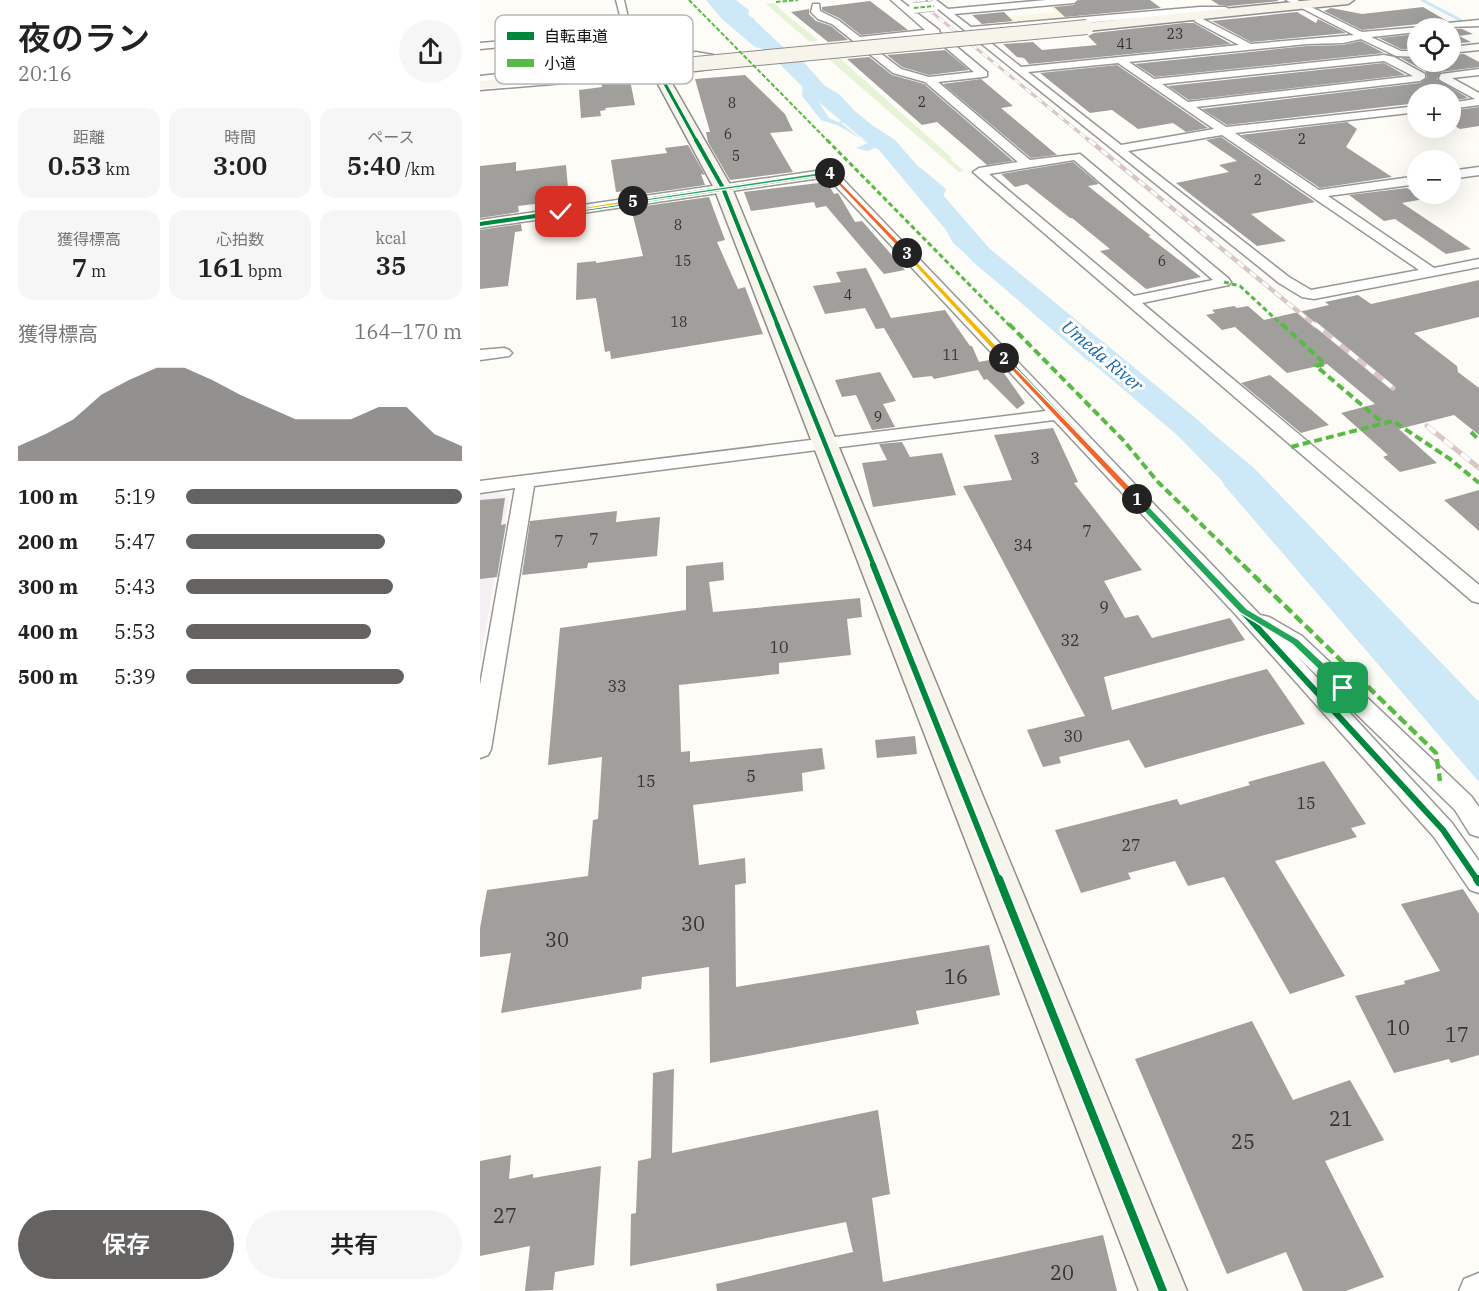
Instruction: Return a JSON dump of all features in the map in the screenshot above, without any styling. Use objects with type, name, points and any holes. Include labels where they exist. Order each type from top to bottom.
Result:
[{"type":"street","points":[[620,0],[624,15]]},
{"type":"street","points":[[896,0],[951,44],[983,74],[929,81]]},
{"type":"street","points":[[945,12],[1074,0]]},
{"type":"street","points":[[693,62],[1252,9],[1295,2],[1348,0]]},
{"type":"street","points":[[1295,2],[1399,54],[1407,54]]},
{"type":"street","points":[[813,3],[815,12],[821,17],[835,22],[897,71],[929,81],[1027,164]]},
{"type":"street","points":[[914,8],[932,3],[945,12],[1284,280],[1307,294],[1314,295],[1479,263]]},
{"type":"street","points":[[1170,5],[1182,11]]},
{"type":"street","points":[[968,30],[1182,11],[1229,11]]},
{"type":"street","points":[[983,41],[1199,20],[1229,11]]},
{"type":"street","points":[[1199,20],[1250,47]]},
{"type":"street","points":[[1461,25],[1479,23]]},
{"type":"street","points":[[1019,70],[1307,41],[1330,41],[1407,30]]},
{"type":"street","points":[[859,40],[936,32]]},
{"type":"street","points":[[874,52],[951,44]]},
{"type":"street","points":[[480,46],[495,45]]},
{"type":"street","points":[[1461,49],[1479,47]]},
{"type":"street","points":[[693,55],[710,57],[713,66],[693,69]]},
{"type":"street","points":[[1152,82],[1384,58],[1391,59],[1421,76],[1420,78],[1187,105]]},
{"type":"street","points":[[1120,60],[1431,272]]},
{"type":"street","points":[[1479,72],[1445,76],[1444,78],[1479,98]]},
{"type":"street","points":[[480,83],[495,81]]},
{"type":"street","points":[[480,83],[495,82]]},
{"type":"street","points":[[480,83],[495,82]]},
{"type":"street","points":[[665,84],[723,188],[1163,1291]]},
{"type":"street","points":[[1461,104],[1479,102]]},
{"type":"street","points":[[1119,149],[1225,132],[1407,111]]},
{"type":"street","points":[[1130,301],[1224,282],[1076,156],[979,172],[1130,301],[1479,596]]},
{"type":"street","points":[[1461,173],[1479,171]]},
{"type":"street","points":[[480,224],[830,173],[1056,415],[1244,611],[1443,830],[1479,882]]},
{"type":"street","points":[[1317,194],[1407,182]]},
{"type":"street","points":[[480,355],[504,353]]},
{"type":"street","points":[[480,487],[1056,415]]},
{"type":"street","points":[[480,749],[525,483]]},
{"type":"street","points":[[1244,611],[1295,641],[1473,800],[1479,827]]},
{"type":"shaded area","points":[[1064,2],[1082,17],[1005,25],[998,17],[1056,12],[1047,4]]},
{"type":"shaded area","points":[[498,492],[509,497],[480,663],[480,494]]},
{"type":"green space","points":[[775,3],[818,40],[810,42],[766,4]]},
{"type":"green space","points":[[836,55],[964,171],[959,172],[825,56]]},
{"type":"water","points":[[706,0],[736,0],[749,10],[748,16],[754,18],[754,21],[748,21],[755,33],[800,58],[825,86],[839,94],[853,109],[855,118],[841,123],[861,139],[839,126],[821,120],[802,96],[803,84],[793,58],[755,47],[723,20]],"holes":[[[823,95],[844,105],[851,118],[838,122],[829,118],[816,98]]]},
{"type":"water","points":[[861,139],[876,142],[921,168],[946,189],[939,207],[972,246],[1094,339],[1103,342],[1254,468],[1479,702],[1479,782],[1224,485],[1207,438],[1107,352],[1089,362],[953,243],[928,195],[924,179],[904,164],[890,159],[878,147],[867,151],[856,148],[868,143]]},
{"type":"building","points":[[1080,0],[1150,0],[1161,8],[1065,17],[1054,7],[1074,5]]},
{"type":"building","points":[[1211,0],[1279,1],[1229,6],[1219,5]]},
{"type":"building","points":[[870,1],[908,30],[861,35],[839,18],[822,10],[822,7]]},
{"type":"building","points":[[1423,7],[1442,18],[1407,18],[1407,25],[1362,30],[1324,11],[1331,8],[1362,14]]},
{"type":"building","points":[[809,9],[809,14],[816,21],[831,26],[848,40],[828,42],[791,12]]},
{"type":"building","points":[[1004,12],[1013,21],[982,24],[972,15]]},
{"type":"building","points":[[1297,12],[1316,23],[1318,19],[1346,33],[1251,42],[1212,21]]},
{"type":"building","points":[[1194,23],[1231,44],[1029,64],[1003,44],[1033,42],[1042,50],[1097,45],[1088,36],[1094,33]]},
{"type":"building","points":[[1461,29],[1462,29],[1473,34],[1461,36]]},
{"type":"building","points":[[1407,35],[1407,49],[1401,49],[1379,38]]},
{"type":"building","points":[[1461,37],[1471,42],[1461,43]]},
{"type":"building","points":[[1361,41],[1384,53],[1155,77],[1135,64],[1307,46],[1343,45]]},
{"type":"building","points":[[945,50],[969,70],[929,75],[902,67],[887,55]]},
{"type":"building","points":[[1461,54],[1479,62],[1479,67],[1461,69]]},
{"type":"building","points":[[869,57],[892,75],[924,84],[1013,161],[987,165],[937,122],[922,125],[847,59]]},
{"type":"building","points":[[1384,63],[1405,75],[1189,100],[1168,86]]},
{"type":"building","points":[[1117,65],[1208,128],[1186,132],[1173,123],[1138,129],[1112,110],[1090,113],[1040,73]]},
{"type":"building","points":[[1426,72],[1441,72],[1437,79],[1445,84],[1412,84],[1420,83],[1427,78]]},
{"type":"building","points":[[745,75],[785,114],[793,131],[770,133],[793,172],[730,180],[708,142],[706,132],[710,132],[695,79]]},
{"type":"building","points":[[981,79],[1013,106],[1001,108],[1057,155],[1031,158],[943,84]]},
{"type":"building","points":[[601,84],[631,84],[635,105],[605,108],[606,110],[600,111],[601,116],[581,118],[579,90],[602,87]]},
{"type":"building","points":[[1407,85],[1407,104],[1227,125],[1202,109]]},
{"type":"building","points":[[1479,107],[1479,126],[1461,129],[1461,109]]},
{"type":"building","points":[[1347,122],[1357,129],[1346,147],[1392,177],[1320,188],[1241,135]]},
{"type":"building","points":[[1221,137],[1315,202],[1251,214],[1286,241],[1257,246],[1176,183],[1229,172],[1219,165],[1237,161],[1206,140]]},
{"type":"building","points":[[688,145],[705,175],[701,174],[705,185],[629,196],[627,191],[616,192],[611,160],[667,153],[665,148]]},
{"type":"building","points":[[516,162],[516,171],[566,165],[569,200],[518,206],[519,212],[480,218],[480,166]]},
{"type":"building","points":[[1073,162],[1099,184],[1088,186],[1201,277],[1146,289],[1100,251],[1110,249],[1072,218],[1027,184],[1015,187],[1001,174]]},
{"type":"building","points":[[827,182],[834,194],[838,193],[855,222],[862,221],[905,270],[884,274],[826,206],[816,208],[814,202],[751,211],[744,192]]},
{"type":"building","points":[[1407,188],[1407,202],[1402,203],[1471,249],[1446,254],[1395,219],[1384,221],[1349,195]]},
{"type":"building","points":[[709,197],[725,240],[717,242],[738,289],[745,287],[763,334],[611,359],[610,351],[605,352],[596,298],[576,300],[577,263],[596,261],[596,263],[643,256],[631,208]]},
{"type":"building","points":[[521,224],[522,231],[515,232],[508,286],[480,289],[480,230]]},
{"type":"building","points":[[866,268],[891,318],[945,310],[972,346],[979,362],[994,359],[1025,403],[1017,409],[987,379],[984,380],[978,370],[934,379],[932,376],[913,378],[884,328],[876,329],[865,308],[825,314],[813,286],[841,282],[836,272]]},
{"type":"building","points":[[1479,280],[1479,317],[1414,333],[1457,366],[1458,372],[1479,388],[1479,435],[1454,415],[1399,429],[1437,463],[1400,472],[1383,457],[1388,455],[1341,413],[1375,404],[1327,364],[1287,373],[1235,327],[1222,330],[1206,315],[1215,313],[1212,310],[1248,306],[1264,320],[1329,305],[1325,302],[1358,295],[1371,304]]},
{"type":"building","points":[[880,372],[896,401],[883,404],[895,427],[872,430],[856,395],[842,397],[835,380]]},
{"type":"building","points":[[1270,375],[1329,425],[1301,433],[1241,383]]},
{"type":"building","points":[[1053,428],[1078,482],[1074,483],[1142,570],[1104,581],[1125,618],[1138,615],[1152,638],[1230,618],[1245,640],[1104,677],[1112,710],[1267,669],[1305,724],[1145,768],[1129,740],[1059,757],[1061,763],[1043,767],[1027,730],[1085,716],[963,486],[1012,480],[994,435]]},
{"type":"building","points":[[902,442],[910,457],[942,453],[956,495],[873,507],[862,463],[887,460],[879,444]]},
{"type":"building","points":[[1479,490],[1479,531],[1444,500]]},
{"type":"building","points":[[505,498],[501,525],[506,524],[497,577],[480,579],[480,500]]},
{"type":"building","points":[[617,511],[616,522],[660,517],[657,556],[588,563],[587,568],[522,575],[530,521]]},
{"type":"building","points":[[723,562],[724,580],[709,582],[713,612],[860,598],[862,617],[847,619],[851,655],[779,663],[779,674],[679,685],[681,752],[690,751],[690,762],[822,748],[825,769],[802,773],[803,791],[693,805],[699,865],[745,858],[746,883],[735,885],[736,987],[989,945],[1000,995],[916,1011],[919,1024],[710,1063],[709,967],[642,977],[641,989],[501,1013],[511,953],[480,957],[480,928],[487,890],[588,876],[593,820],[598,819],[602,757],[548,765],[560,628],[686,610],[686,566]]},
{"type":"building","points":[[915,736],[917,754],[877,758],[875,740]]},
{"type":"building","points":[[1324,761],[1366,824],[1351,828],[1357,837],[1275,861],[1345,976],[1290,994],[1224,877],[1188,886],[1175,861],[1128,873],[1131,879],[1081,893],[1055,830],[1177,799],[1180,805],[1250,785],[1248,782]]},
{"type":"building","points":[[1463,889],[1479,914],[1479,1055],[1451,1063],[1449,1059],[1394,1073],[1355,996],[1405,984],[1404,981],[1440,971],[1401,904]]},
{"type":"building","points":[[1252,1021],[1293,1100],[1350,1080],[1384,1140],[1325,1161],[1384,1277],[1346,1291],[1303,1291],[1286,1252],[1227,1274],[1135,1059]]},
{"type":"building","points":[[674,1069],[672,1153],[878,1110],[890,1194],[872,1198],[883,1282],[1103,1235],[1117,1291],[717,1291],[716,1284],[853,1252],[846,1222],[630,1266],[631,1214],[636,1213],[638,1161],[651,1158],[653,1073]]},
{"type":"building","points":[[511,1155],[509,1179],[533,1174],[533,1178],[601,1166],[594,1265],[555,1272],[553,1290],[525,1291],[530,1246],[480,1256],[480,1161]]},
{"type":"waterway","name":"Umeda River","points":[[723,0],[822,95],[864,130],[887,145],[981,255],[1187,427],[1251,490]]},
{"type":"waterway","points":[[1422,0],[1462,21]]},
{"type":"railway","points":[[917,0],[1091,142]]},
{"type":"railway","points":[[1089,140],[1316,326]]},
{"type":"railway","points":[[1315,324],[1393,388]]},
{"type":"railway","points":[[1427,426],[1479,468]]},
{"type":"marked path","points":[[689,0],[1124,441],[1157,481],[1436,753],[1440,781]]},
{"type":"marked path","points":[[776,2],[798,0]]},
{"type":"marked path","points":[[914,8],[934,6]]},
{"type":"marked path","points":[[1224,282],[1240,286],[1325,364],[1316,366],[1383,423]]},
{"type":"marked path","points":[[1291,447],[1393,421],[1450,459],[1479,483]]},
{"type":"marked path","points":[[1471,432],[1479,440]]},
{"type":"cycle path","points":[[665,84],[723,188],[1163,1291]]},
{"type":"cycle path","points":[[480,224],[830,173],[1244,611],[1443,830],[1479,882]]},
{"type":"route","points":[[561,212],[830,173],[1056,415],[1244,611],[1295,641],[1343,688]]}]
